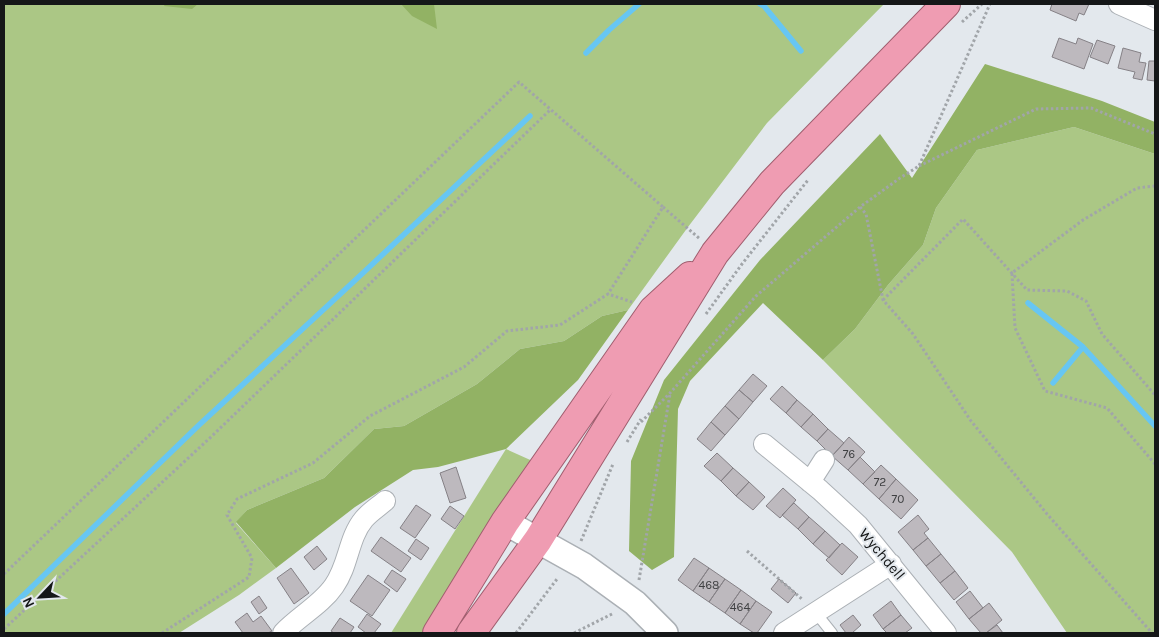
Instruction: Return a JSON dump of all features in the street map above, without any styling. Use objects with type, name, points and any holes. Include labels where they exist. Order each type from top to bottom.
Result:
[{"type":"highway","points":[[471,633],[538,540],[715,253],[772,183],[953,14]]},
{"type":"highway","points":[[437,633],[505,522],[653,310],[715,253]]},
{"type":"street","points":[[1119,4],[1154,15]]},
{"type":"street","name":"Wychdell","points":[[764,444],[810,482],[858,526],[946,633]]},
{"type":"street","points":[[810,482],[824,460]]},
{"type":"street","points":[[283,633],[318,604],[334,587],[341,575],[358,528],[373,510],[385,501]]},
{"type":"street","points":[[505,522],[584,566],[635,603],[665,633]]},
{"type":"street","points":[[784,633],[891,564]]},
{"type":"lane","points":[[816,612],[832,633]]},
{"type":"path","points":[[953,14],[982,4]]},
{"type":"path","points":[[919,166],[990,4]]},
{"type":"path","points":[[4,574],[519,82],[688,227],[715,253]]},
{"type":"path","points":[[639,424],[670,393],[756,296],[860,207],[919,166],[1036,109],[1091,108],[1155,134]]},
{"type":"path","points":[[4,629],[226,422],[550,110]]},
{"type":"path","points":[[702,319],[742,264],[814,174]]},
{"type":"path","points":[[1012,273],[1083,220],[1137,188],[1155,186]]},
{"type":"path","points":[[162,633],[249,577],[252,558],[227,515],[237,500],[313,463],[370,416],[464,366],[507,331],[560,325],[608,294],[663,207]]},
{"type":"path","points":[[860,207],[866,214],[883,300],[912,334],[978,429],[1047,514],[1152,633]]},
{"type":"path","points":[[883,300],[963,219],[1027,290],[1067,291],[1086,301],[1102,334],[1155,395]]},
{"type":"path","points":[[1012,273],[1015,328],[1045,391],[1107,408],[1155,464]]},
{"type":"path","points":[[608,294],[653,310]]},
{"type":"path","points":[[574,633],[635,603],[670,393]]},
{"type":"path","points":[[624,448],[647,407]]},
{"type":"path","points":[[580,543],[618,456]]},
{"type":"path","points":[[747,550],[816,612]]},
{"type":"path","points":[[516,633],[556,579]]},
{"type":"green space","points":[[4,4],[884,4],[767,123],[628,310],[602,316],[564,341],[520,349],[477,384],[404,426],[374,429],[324,478],[247,510],[236,523],[276,568],[239,595],[179,633],[4,633]]},
{"type":"green space","points":[[165,4],[198,4],[192,9],[164,6]]},
{"type":"green space","points":[[401,4],[434,4],[437,29],[412,16]]},
{"type":"green space","points":[[985,64],[1102,101],[1155,122],[1155,154],[1074,127],[977,150],[936,208],[923,245],[888,285],[855,329],[823,360],[763,303],[690,381],[678,409],[674,557],[652,570],[629,551],[631,461],[664,380],[760,260],[880,134],[912,178]]},
{"type":"green space","points":[[1074,127],[1155,154],[1155,633],[1067,633],[1012,552],[823,360],[855,329],[888,285],[923,245],[936,208],[977,150]]},
{"type":"green space","points":[[628,310],[578,380],[506,449],[438,467],[413,470],[355,507],[276,568],[236,522],[247,510],[324,478],[374,429],[404,426],[477,384],[520,349],[564,341],[602,316]]},
{"type":"green space","points":[[506,449],[537,463],[428,633],[391,633]]},
{"type":"building","points":[[1052,4],[1089,4],[1084,15],[1079,13],[1076,21],[1050,10]]},
{"type":"building","points":[[1059,38],[1076,44],[1078,38],[1093,44],[1084,69],[1052,57]]},
{"type":"building","points":[[1097,40],[1115,46],[1108,64],[1090,57]]},
{"type":"building","points":[[1123,48],[1141,53],[1139,62],[1146,63],[1142,80],[1133,78],[1135,72],[1118,68]]},
{"type":"building","points":[[1149,61],[1155,61],[1155,81],[1147,80]]},
{"type":"building","points":[[753,374],[767,386],[753,402],[739,390]]},
{"type":"building","points":[[782,386],[797,400],[786,413],[770,399]]},
{"type":"building","points":[[739,390],[753,402],[739,419],[725,406]]},
{"type":"building","points":[[797,400],[813,414],[801,427],[786,413]]},
{"type":"building","points":[[725,406],[739,419],[725,435],[711,422]]},
{"type":"building","points":[[813,414],[828,429],[817,441],[801,427]]},
{"type":"building","points":[[711,422],[725,435],[711,451],[697,439]]},
{"type":"building","points":[[828,429],[844,443],[832,456],[817,441]]},
{"type":"building","points":[[849,437],[865,452],[848,470],[832,456]]},
{"type":"building","points":[[717,453],[733,468],[721,481],[704,466]]},
{"type":"building","points":[[860,457],[875,472],[863,484],[848,470]]},
{"type":"building","points":[[881,465],[896,479],[879,499],[863,484]]},
{"type":"building","points":[[456,467],[466,498],[450,503],[440,473]]},
{"type":"building","points":[[733,468],[749,482],[736,496],[721,481]]},
{"type":"building","points":[[896,479],[918,500],[901,519],[879,499]]},
{"type":"building","points":[[749,482],[765,497],[753,510],[736,496]]},
{"type":"building","points":[[783,488],[796,500],[780,518],[766,506]]},
{"type":"building","points":[[794,503],[809,517],[798,529],[782,515]]},
{"type":"building","points":[[416,505],[431,515],[415,538],[400,528]]},
{"type":"building","points":[[450,506],[464,516],[455,529],[441,519]]},
{"type":"building","points":[[918,515],[929,529],[924,533],[928,538],[913,550],[898,532]]},
{"type":"building","points":[[809,517],[825,531],[813,544],[798,529]]},
{"type":"building","points":[[825,531],[840,545],[829,558],[813,544]]},
{"type":"building","points":[[381,537],[411,558],[401,572],[371,551]]},
{"type":"building","points":[[928,538],[941,554],[926,566],[913,550]]},
{"type":"building","points":[[416,539],[429,548],[421,560],[408,551]]},
{"type":"building","points":[[842,543],[858,557],[842,575],[826,560]]},
{"type":"building","points":[[317,546],[327,559],[314,570],[304,557]]},
{"type":"building","points":[[941,554],[955,571],[940,583],[926,566]]},
{"type":"building","points":[[694,558],[709,568],[693,591],[678,580]]},
{"type":"building","points":[[291,568],[309,593],[294,604],[277,578]]},
{"type":"building","points":[[709,568],[725,579],[709,602],[693,591]]},
{"type":"building","points":[[392,570],[406,579],[397,592],[384,582]]},
{"type":"building","points":[[955,571],[968,588],[954,600],[940,583]]},
{"type":"building","points":[[368,575],[390,590],[372,616],[350,601]]},
{"type":"building","points":[[725,579],[741,590],[725,613],[709,602]]},
{"type":"building","points":[[779,579],[796,593],[788,603],[771,589]]},
{"type":"building","points":[[741,590],[756,601],[740,624],[725,613]]},
{"type":"building","points":[[970,591],[983,608],[969,619],[956,602]]},
{"type":"building","points":[[259,596],[267,608],[259,614],[251,602]]},
{"type":"building","points":[[756,601],[772,612],[757,633],[754,633],[740,624]]},
{"type":"building","points":[[891,601],[901,615],[883,629],[873,615]]},
{"type":"building","points":[[989,603],[1002,620],[986,633],[981,633],[969,619]]},
{"type":"building","points":[[247,613],[253,622],[261,616],[272,631],[268,633],[243,633],[235,622]]},
{"type":"building","points":[[367,614],[381,624],[374,633],[366,633],[358,627]]},
{"type":"building","points":[[853,615],[861,625],[852,633],[846,633],[840,625]]},
{"type":"building","points":[[901,615],[912,628],[905,633],[887,633],[883,629]]},
{"type":"building","points":[[340,618],[354,627],[350,633],[334,633],[331,631]]},
{"type":"building","points":[[997,625],[1003,633],[986,633]]},
{"type":"waterway","points":[[586,53],[639,4]]},
{"type":"waterway","points":[[760,4],[764,6],[801,51]]},
{"type":"waterway","points":[[4,614],[199,425],[530,116]]},
{"type":"waterway","points":[[1028,303],[1083,347],[1155,426]]},
{"type":"waterway","points":[[1053,383],[1083,347]]}]
